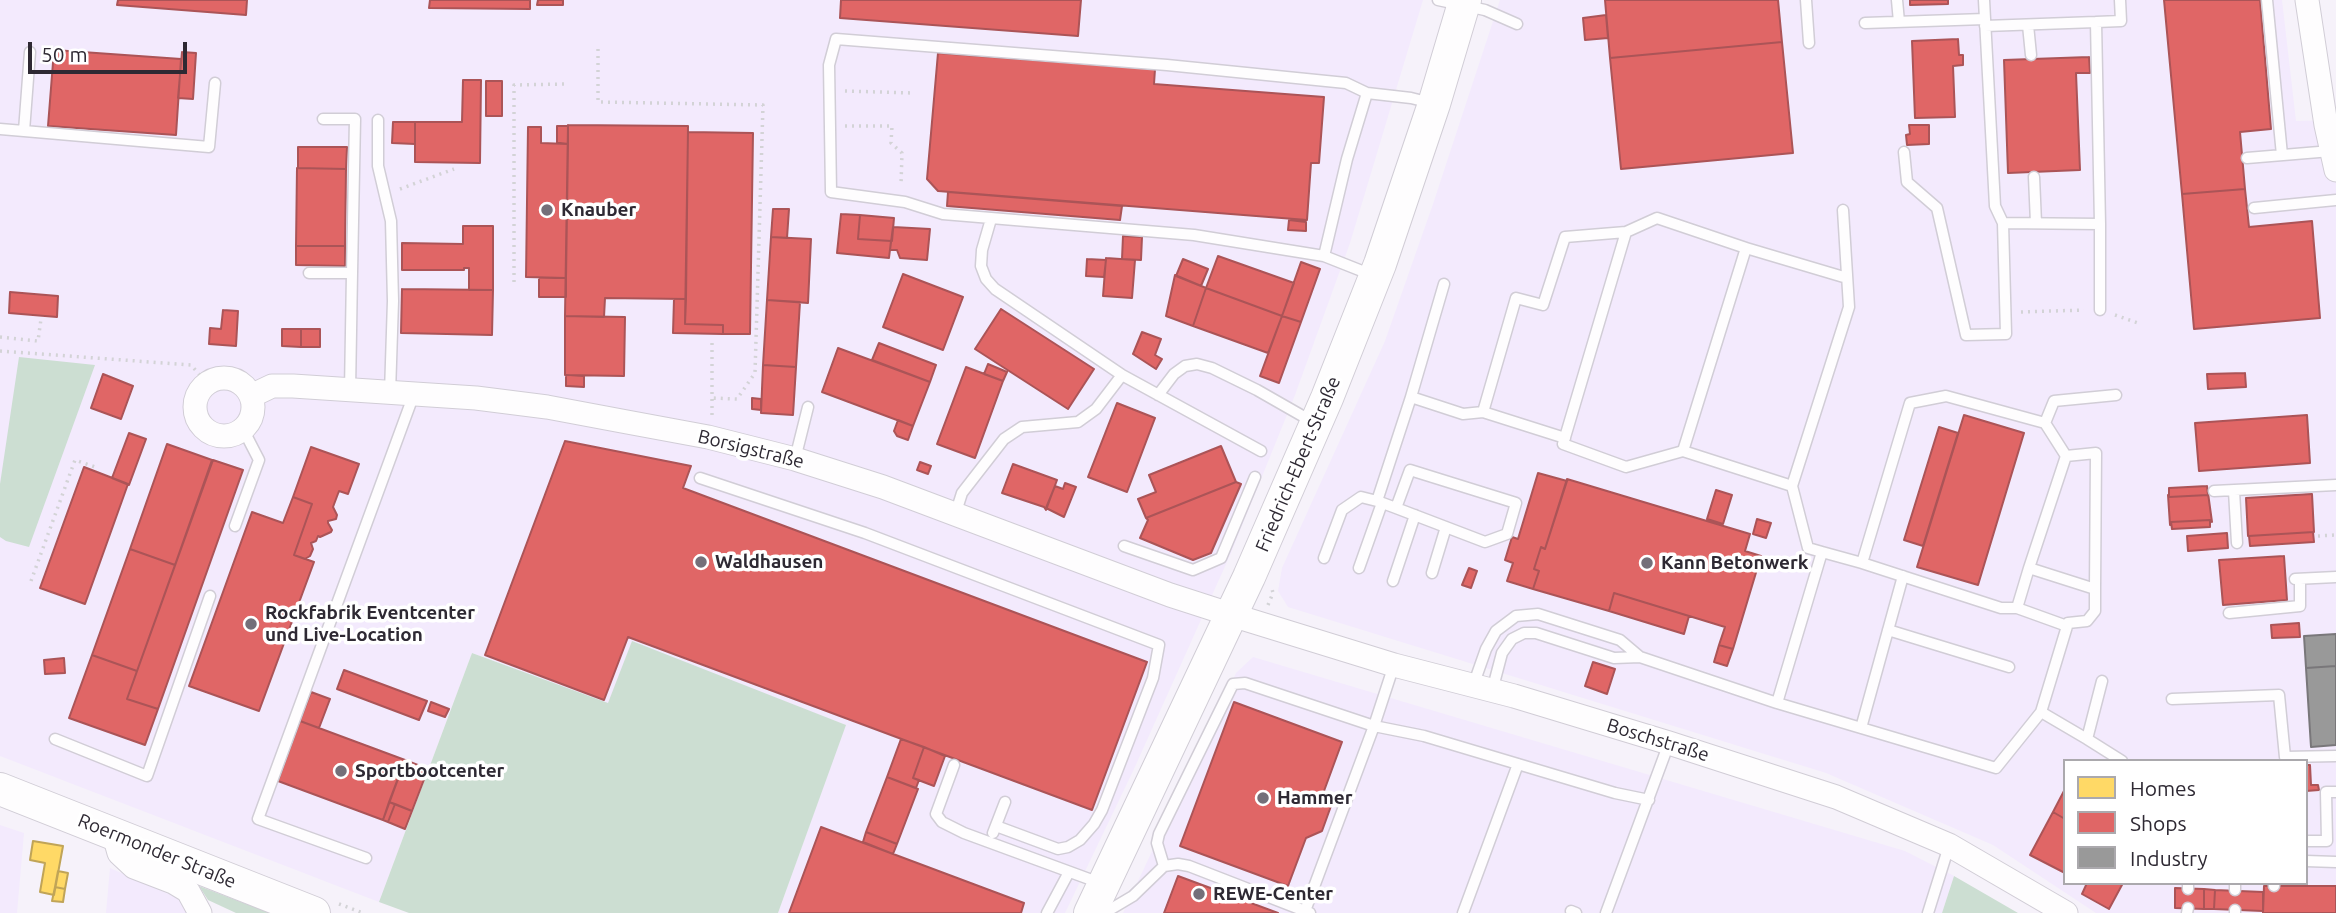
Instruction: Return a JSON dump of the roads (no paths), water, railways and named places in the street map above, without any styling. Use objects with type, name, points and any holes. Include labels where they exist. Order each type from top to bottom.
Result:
[{"type":"main road","name":"Friedrich-Ebert-Straße","points":[[1095,903],[1232,615],[1316,424],[1374,276],[1434,104],[1456,2]]},
{"type":"main road","name":"Roermonder Straße","points":[[0,789],[314,913]]},
{"type":"street","points":[[2307,0],[2334,161]]},
{"type":"street","points":[[222,378],[232,379],[241,384],[251,396],[251,417],[243,429],[228,436],[219,436],[206,431],[200,424],[194,406],[198,393],[207,383],[222,378]]},
{"type":"street","name":"Borsigstraße","points":[[251,396],[272,386],[476,398],[547,407],[708,438],[795,459],[883,487],[1232,615]]},
{"type":"street","name":"Boschstraße","points":[[1232,615],[1394,665],[1669,743],[1836,797],[1950,845],[2066,913]]},
{"type":"street","points":[[114,835],[119,853],[134,867],[173,882],[188,891],[200,913]]},
{"type":"lane","points":[[1806,0],[1809,43]]},
{"type":"lane","points":[[1897,0],[1899,22]]},
{"type":"lane","points":[[1904,152],[1907,183],[1937,208],[1966,335],[2006,334],[2003,223],[1995,206],[1984,0]]},
{"type":"lane","points":[[1865,23],[1985,22],[2028,25],[2121,21],[2120,0]]},
{"type":"lane","points":[[2267,0],[2282,155]]},
{"type":"lane","points":[[1456,2],[1496,14],[1517,24]]},
{"type":"lane","points":[[2095,22],[2100,310]]},
{"type":"lane","points":[[2028,25],[2031,55]]},
{"type":"lane","points":[[1374,276],[1324,257],[1194,235],[943,215],[900,201],[831,192],[828,91],[829,65],[836,39],[1167,65],[1346,83],[1367,93],[1412,98],[1434,104]]},
{"type":"lane","points":[[24,131],[30,52]]},
{"type":"lane","points":[[0,129],[209,147],[215,83]]},
{"type":"lane","points":[[1324,257],[1347,159],[1367,93]]},
{"type":"lane","points":[[323,119],[355,119],[350,390]]},
{"type":"lane","points":[[378,120],[378,166],[391,221],[390,393]]},
{"type":"lane","points":[[2247,158],[2282,155],[2334,161]]},
{"type":"lane","points":[[2034,177],[2036,223]]},
{"type":"lane","points":[[2253,208],[2336,200]]},
{"type":"lane","points":[[1843,209],[1849,306],[1792,486],[1808,548],[2001,608],[2017,608],[2067,626]]},
{"type":"lane","points":[[1483,412],[1516,298],[1543,306],[1565,237],[1626,232],[1657,218],[1847,278]]},
{"type":"lane","points":[[990,219],[981,266],[986,279],[995,289],[1122,375],[1261,451]]},
{"type":"lane","points":[[2003,223],[2099,224]]},
{"type":"lane","points":[[1626,232],[1563,444],[1626,467],[1683,451],[1792,486]]},
{"type":"lane","points":[[1683,451],[1746,247]]},
{"type":"lane","points":[[309,272],[352,273]]},
{"type":"lane","points":[[1359,568],[1444,284]]},
{"type":"lane","points":[[1157,395],[1174,374],[1185,366],[1197,364],[1212,368],[1246,385],[1316,424]]},
{"type":"lane","points":[[955,515],[962,493],[1004,439],[1022,427],[1078,422],[1096,409],[1122,375]]},
{"type":"lane","points":[[366,858],[258,819],[414,394]]},
{"type":"lane","points":[[2045,423],[2054,401],[2116,395]]},
{"type":"lane","points":[[1862,563],[1910,403],[1947,396],[2045,423],[2066,456]]},
{"type":"lane","points":[[1411,397],[1463,414],[1483,412],[1565,438]]},
{"type":"lane","points":[[795,459],[808,407]]},
{"type":"lane","points":[[235,526],[259,460],[243,429]]},
{"type":"lane","points":[[1482,688],[1512,639],[1524,633],[1536,633],[1614,658],[1640,657],[1777,703],[1996,768],[2041,712],[2068,623],[2087,621],[2095,611],[2096,453],[2066,456]]},
{"type":"lane","points":[[2017,608],[2066,456]]},
{"type":"lane","points":[[1324,558],[1342,510],[1361,497],[1485,542],[1507,534],[1516,503],[1410,470],[1396,508]]},
{"type":"lane","points":[[1124,546],[1193,570],[1221,558],[1255,477]]},
{"type":"lane","points":[[700,478],[865,533],[1159,645],[1153,678],[1102,810],[1080,840],[1058,849],[996,826]]},
{"type":"lane","points":[[2214,491],[2336,485]]},
{"type":"lane","points":[[2234,491],[2237,543]]},
{"type":"lane","points":[[1392,581],[1415,515]]},
{"type":"lane","points":[[1432,573],[1446,527]]},
{"type":"lane","points":[[1777,703],[1822,552]]},
{"type":"lane","points":[[2029,568],[2095,589]]},
{"type":"lane","points":[[1861,728],[1903,576]]},
{"type":"lane","points":[[2229,613],[2300,606],[2297,579],[2336,577]]},
{"type":"lane","points":[[55,739],[148,776],[210,596]]},
{"type":"lane","points":[[1482,688],[1486,649],[1496,631],[1516,616],[1538,614],[1620,640],[1640,657]]},
{"type":"lane","points":[[1888,630],[2009,667]]},
{"type":"lane","points":[[954,765],[936,814],[942,822],[1069,872],[1095,903],[1111,909],[1133,896],[1164,866],[1178,864],[1308,912],[1394,665]]},
{"type":"lane","points":[[2087,739],[2102,681]]},
{"type":"lane","points":[[1164,866],[1157,843],[1159,834],[1233,684],[1245,683],[1374,726],[1424,736],[1615,793],[1649,800]]},
{"type":"lane","points":[[2172,699],[2279,695],[2285,757],[2336,756]]},
{"type":"lane","points":[[2041,712],[2119,759]]},
{"type":"lane","points":[[1606,913],[1669,743]]},
{"type":"lane","points":[[1463,913],[1518,764]]},
{"type":"lane","points":[[2308,841],[2327,841],[2326,792],[2336,792]]},
{"type":"lane","points":[[989,842],[1005,802]]},
{"type":"lane","points":[[1928,913],[1950,845]]},
{"type":"lane","points":[[2308,861],[2336,862]]},
{"type":"lane","points":[[1047,913],[1069,872]]},
{"type":"place","name":"Knauber","points":[[547,210]]},
{"type":"place","name":"Waldhausen","points":[[701,562]]},
{"type":"place","name":"Kann Betonwerk","points":[[1647,563]]},
{"type":"place","name":"Rockfabrik Eventcenter und Live-Location","points":[[251,624]]},
{"type":"place","name":"Sportbootcenter","points":[[341,771]]},
{"type":"place","name":"Hammer","points":[[1263,798]]},
{"type":"place","name":"REWE-Center","points":[[1199,894]]}]
